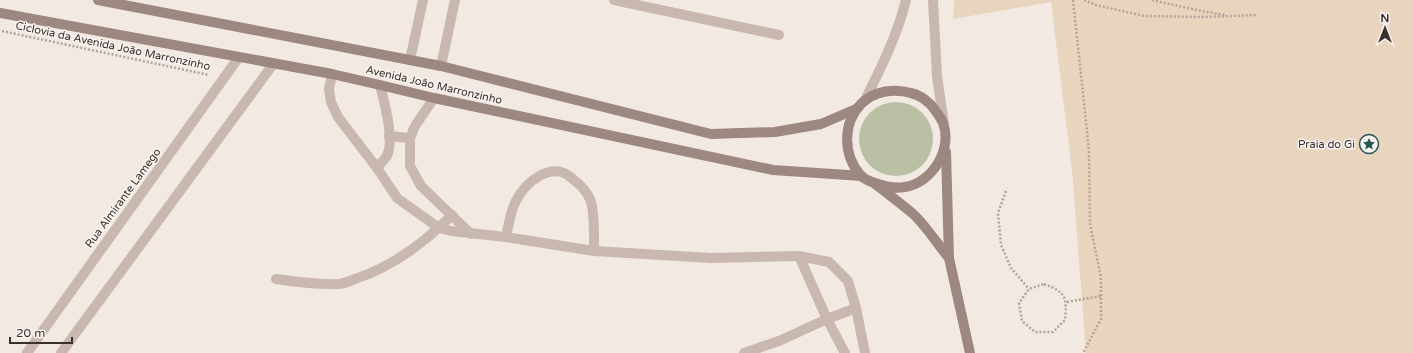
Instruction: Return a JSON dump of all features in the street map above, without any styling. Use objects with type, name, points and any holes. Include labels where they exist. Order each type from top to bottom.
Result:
[{"type":"main road","name":"Avenida João Marronzinho","points":[[98,0],[440,66],[711,134],[775,132],[821,124],[856,109]]},
{"type":"main road","name":"Avenida João Marronzinho","points":[[0,13],[332,74],[434,98],[773,170],[862,176]]},
{"type":"main road","points":[[949,258],[914,215],[872,182],[862,176],[850,158],[846,140],[849,124],[856,109],[865,100],[878,93],[901,90],[917,94],[924,98],[938,112],[944,124],[949,258],[970,353]]},
{"type":"main road","points":[[872,182],[884,187],[905,187],[924,180],[941,159],[945,138]]},
{"type":"street","points":[[410,60],[423,0]]},
{"type":"street","points":[[440,66],[455,0]]},
{"type":"street","points":[[614,0],[779,35]]},
{"type":"street","points":[[865,100],[884,64],[900,22],[906,0]]},
{"type":"street","points":[[933,0],[937,76],[944,124]]},
{"type":"street","name":"Rua Almirante Lamego","points":[[27,353],[239,57]]},
{"type":"street","points":[[61,353],[274,63]]},
{"type":"street","points":[[332,74],[329,89],[330,102],[338,117],[377,168],[397,198],[439,228],[471,234],[594,251],[711,258],[799,256],[829,262],[848,281],[856,308],[865,353]]},
{"type":"street","points":[[377,168],[387,155],[390,136],[387,112],[380,85]]},
{"type":"street","points":[[434,98],[415,126],[410,138],[410,166],[421,186],[471,234]]},
{"type":"street","points":[[390,136],[410,138]]},
{"type":"street","points":[[506,238],[513,207],[520,194],[538,177],[552,171],[564,173],[581,186],[590,200],[594,229],[594,251]]},
{"type":"street","points":[[276,278],[306,283],[339,284],[372,273],[403,255],[439,228],[452,215]]},
{"type":"street","points":[[799,256],[827,318],[845,353]]},
{"type":"street","points":[[747,353],[779,341],[827,318],[856,308]]},
{"type":"path","points":[[1073,0],[1089,150],[1090,224],[1101,278],[1101,319],[1082,353]]},
{"type":"path","points":[[1084,0],[1096,5],[1144,16],[1257,15]]},
{"type":"path","points":[[1152,0],[1232,16]]},
{"type":"path","name":"Ciclovia da Avenida João Marronzinho","points":[[0,30],[224,78]]},
{"type":"path","points":[[1006,191],[998,212],[1001,245],[1011,268],[1029,289]]},
{"type":"path","points":[[1044,284],[1058,290],[1067,302],[1065,320],[1053,332],[1035,332],[1022,321],[1019,304],[1029,289],[1044,284]]},
{"type":"path","points":[[1067,302],[1101,296]]},
{"type":"green space","points":[[896,102],[910,105],[922,113],[930,125],[933,139],[930,153],[922,165],[910,173],[896,176],[882,173],[870,165],[862,153],[859,139],[862,125],[870,113],[882,105]]},
{"type":"sand","points":[[954,0],[1413,0],[1413,353],[1086,353],[1072,170],[1051,2],[953,19]]},
{"type":"place","name":"Praia do Gi","points":[[1369,144]]}]
